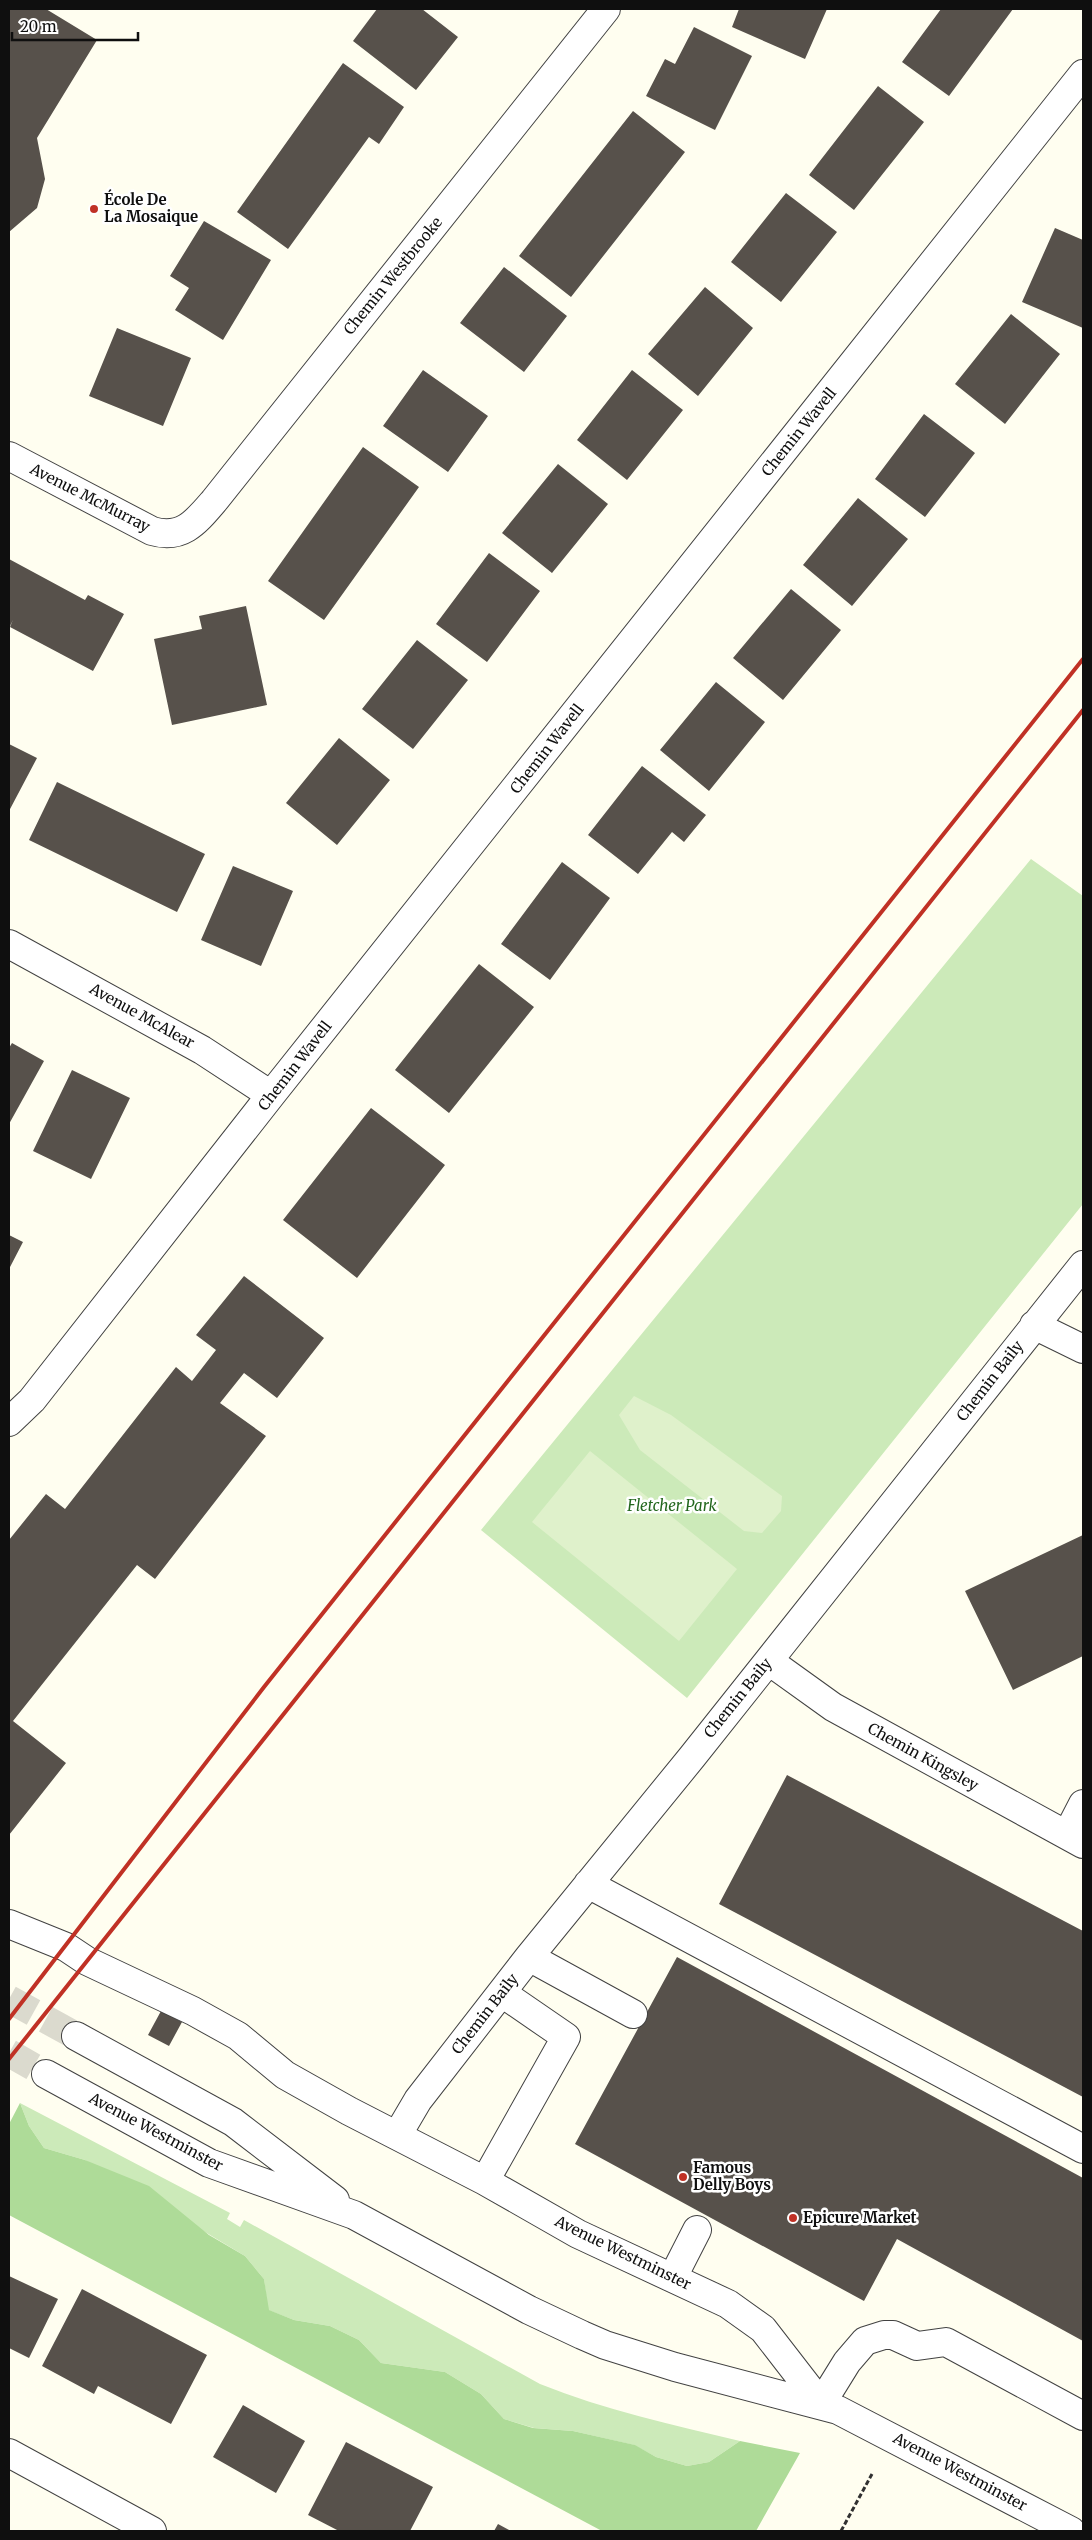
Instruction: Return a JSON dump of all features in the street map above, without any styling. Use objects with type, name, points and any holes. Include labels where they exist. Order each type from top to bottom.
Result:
[{"type":"street","name":"Chemin Westbrooke","points":[[172,535],[193,523],[214,501],[606,9]]},
{"type":"street","name":"Chemin Wavell","points":[[9,1422],[32,1400],[271,1095],[1083,74]]},
{"type":"street","name":"Avenue McMurray","points":[[9,456],[139,526],[162,534],[172,535]]},
{"type":"street","name":"Avenue McAlear","points":[[9,944],[202,1050],[271,1095]]},
{"type":"street","name":"Chemin Baily","points":[[398,2134],[418,2100],[529,1957],[769,1661],[1083,1265]]},
{"type":"street","points":[[1034,1325],[1083,1349]]},
{"type":"street","name":"Chemin Kingsley","points":[[769,1661],[833,1707],[1075,1840]]},
{"type":"street","points":[[1075,1840],[1083,1804]]},
{"type":"street","points":[[588,1884],[1083,2149]]},
{"type":"street","name":"Avenue Westminster","points":[[9,1924],[66,1948],[86,1961],[228,2030],[285,2075],[485,2181],[578,2234],[728,2304],[756,2323],[772,2340],[821,2404]]},
{"type":"street","points":[[529,1957],[633,2014]]},
{"type":"street","points":[[485,2181],[566,2037],[502,1993]]},
{"type":"street","name":"Avenue Westminster","points":[[76,2036],[233,2122],[354,2215]]},
{"type":"street","name":"Avenue Westminster","points":[[46,2074],[209,2163],[354,2215],[529,2310],[605,2345],[684,2369],[821,2404],[854,2417],[1071,2531]]},
{"type":"street","points":[[673,2277],[697,2230]]},
{"type":"street","points":[[821,2404],[847,2362],[865,2341],[884,2335],[893,2335],[917,2346],[946,2342],[1083,2416]]},
{"type":"street","points":[[9,2453],[152,2531]]},
{"type":"path","points":[[842,2531],[872,2474]]},
{"type":"green space","name":"Fletcher Park","points":[[1031,859],[1083,896],[1083,1204],[687,1698],[481,1530]]},
{"type":"green space","points":[[634,1396],[671,1415],[782,1496],[781,1511],[762,1533],[744,1531],[640,1450],[619,1415]]},
{"type":"green space","points":[[590,1451],[737,1569],[679,1641],[532,1522]]},
{"type":"green space","points":[[20,2103],[230,2213],[227,2219],[240,2227],[244,2220],[540,2384],[589,2402],[664,2423],[740,2441],[709,2462],[687,2466],[656,2457],[634,2445],[573,2431],[534,2428],[504,2419],[481,2394],[445,2372],[381,2363],[359,2340],[330,2326],[294,2320],[268,2310],[264,2279],[245,2256],[85,2160],[44,2148],[29,2126]]},
{"type":"green space","points":[[20,2103],[29,2126],[44,2148],[85,2160],[149,2186],[209,2235],[245,2256],[264,2279],[269,2310],[294,2320],[330,2326],[359,2340],[381,2363],[445,2372],[481,2394],[504,2419],[533,2428],[573,2431],[635,2445],[656,2457],[687,2466],[709,2462],[740,2441],[800,2453],[756,2531],[602,2531],[9,2215],[9,2124]]},
{"type":"building","points":[[9,9],[46,9],[97,40],[37,138],[45,179],[37,208],[9,232]]},
{"type":"building","points":[[377,9],[422,9],[458,37],[416,90],[353,41]]},
{"type":"building","points":[[739,9],[827,9],[805,59],[732,27]]},
{"type":"building","points":[[941,9],[1013,9],[949,96],[902,62]]},
{"type":"building","points":[[694,27],[752,56],[715,130],[646,96],[665,59],[675,64]]},
{"type":"building","points":[[343,63],[404,107],[379,144],[369,137],[288,249],[237,212]]},
{"type":"building","points":[[878,86],[924,122],[854,210],[809,175]]},
{"type":"building","points":[[633,111],[685,152],[571,297],[519,256]]},
{"type":"building","points":[[786,193],[837,232],[781,302],[731,262]]},
{"type":"building","points":[[204,221],[271,260],[223,340],[175,310],[189,288],[170,276]]},
{"type":"building","points":[[1055,228],[1083,240],[1083,328],[1022,302]]},
{"type":"building","points":[[504,267],[567,316],[524,372],[460,323]]},
{"type":"building","points":[[705,287],[753,328],[698,396],[648,354]]},
{"type":"building","points":[[1011,314],[1060,354],[1005,424],[955,384]]},
{"type":"building","points":[[117,328],[191,358],[163,426],[89,396]]},
{"type":"building","points":[[423,370],[488,416],[448,472],[383,426]]},
{"type":"building","points":[[632,370],[683,410],[627,480],[577,440]]},
{"type":"building","points":[[924,414],[975,453],[925,517],[875,479]]},
{"type":"building","points":[[363,447],[419,487],[324,620],[268,581]]},
{"type":"building","points":[[558,464],[608,504],[552,573],[502,533]]},
{"type":"building","points":[[858,498],[908,539],[852,606],[803,565]]},
{"type":"building","points":[[489,553],[540,591],[487,662],[436,624]]},
{"type":"building","points":[[9,559],[85,600],[88,595],[124,614],[93,671],[10,627],[13,620],[9,628]]},
{"type":"building","points":[[791,589],[841,630],[783,700],[733,658]]},
{"type":"building","points":[[246,606],[267,705],[172,725],[154,639],[202,629],[199,616]]},
{"type":"building","points":[[417,640],[468,680],[413,749],[362,709]]},
{"type":"building","points":[[716,682],[765,722],[709,791],[660,750]]},
{"type":"building","points":[[339,738],[390,780],[337,845],[286,803]]},
{"type":"building","points":[[9,744],[37,758],[9,811]]},
{"type":"building","points":[[642,766],[706,815],[684,842],[672,832],[638,874],[588,835]]},
{"type":"building","points":[[57,782],[205,854],[177,912],[29,840]]},
{"type":"building","points":[[562,862],[610,898],[550,980],[501,944]]},
{"type":"building","points":[[233,866],[293,891],[261,966],[201,940]]},
{"type":"building","points":[[479,964],[534,1007],[449,1113],[395,1070]]},
{"type":"building","points":[[12,1043],[44,1061],[9,1124],[9,1048]]},
{"type":"building","points":[[72,1070],[130,1098],[91,1179],[33,1151]]},
{"type":"building","points":[[371,1108],[445,1165],[357,1278],[283,1220]]},
{"type":"building","points":[[9,1235],[23,1242],[9,1269]]},
{"type":"building","points":[[244,1276],[324,1338],[277,1398],[244,1373],[220,1403],[266,1436],[155,1579],[137,1565],[13,1721],[66,1763],[9,1835],[9,1540],[46,1494],[65,1509],[176,1367],[192,1381],[216,1350],[196,1335]]},
{"type":"building","points":[[1083,1535],[1083,1656],[1013,1690],[965,1591]]},
{"type":"building","points":[[787,1775],[1083,1931],[1083,2097],[719,1904]]},
{"type":"building","points":[[677,1957],[1083,2178],[1083,2341],[897,2239],[864,2301],[575,2144]]},
{"type":"building","points":[[161,2011],[182,2022],[169,2046],[148,2035]]},
{"type":"building","points":[[9,2276],[58,2299],[29,2358],[9,2348]]},
{"type":"building","points":[[82,2289],[207,2355],[171,2424],[98,2386],[94,2394],[42,2366]]},
{"type":"building","points":[[243,2405],[305,2441],[276,2493],[213,2457]]},
{"type":"building","points":[[346,2442],[433,2487],[410,2531],[339,2531],[308,2515]]},
{"type":"building","points":[[498,2524],[511,2531],[494,2531]]},
{"type":"tunnel","points":[[9,1999],[76,2036]]},
{"type":"tunnel","points":[[9,2053],[46,2074]]},
{"type":"railway","points":[[9,2019],[264,1687],[1083,659]]},
{"type":"railway","points":[[9,2059],[1083,710]]},
{"type":"place","name":"École De La Mosaique","points":[[94,209]]},
{"type":"place","name":"Famous Delly Boys","points":[[683,2177]]},
{"type":"place","name":"Epicure Market","points":[[793,2218]]}]
